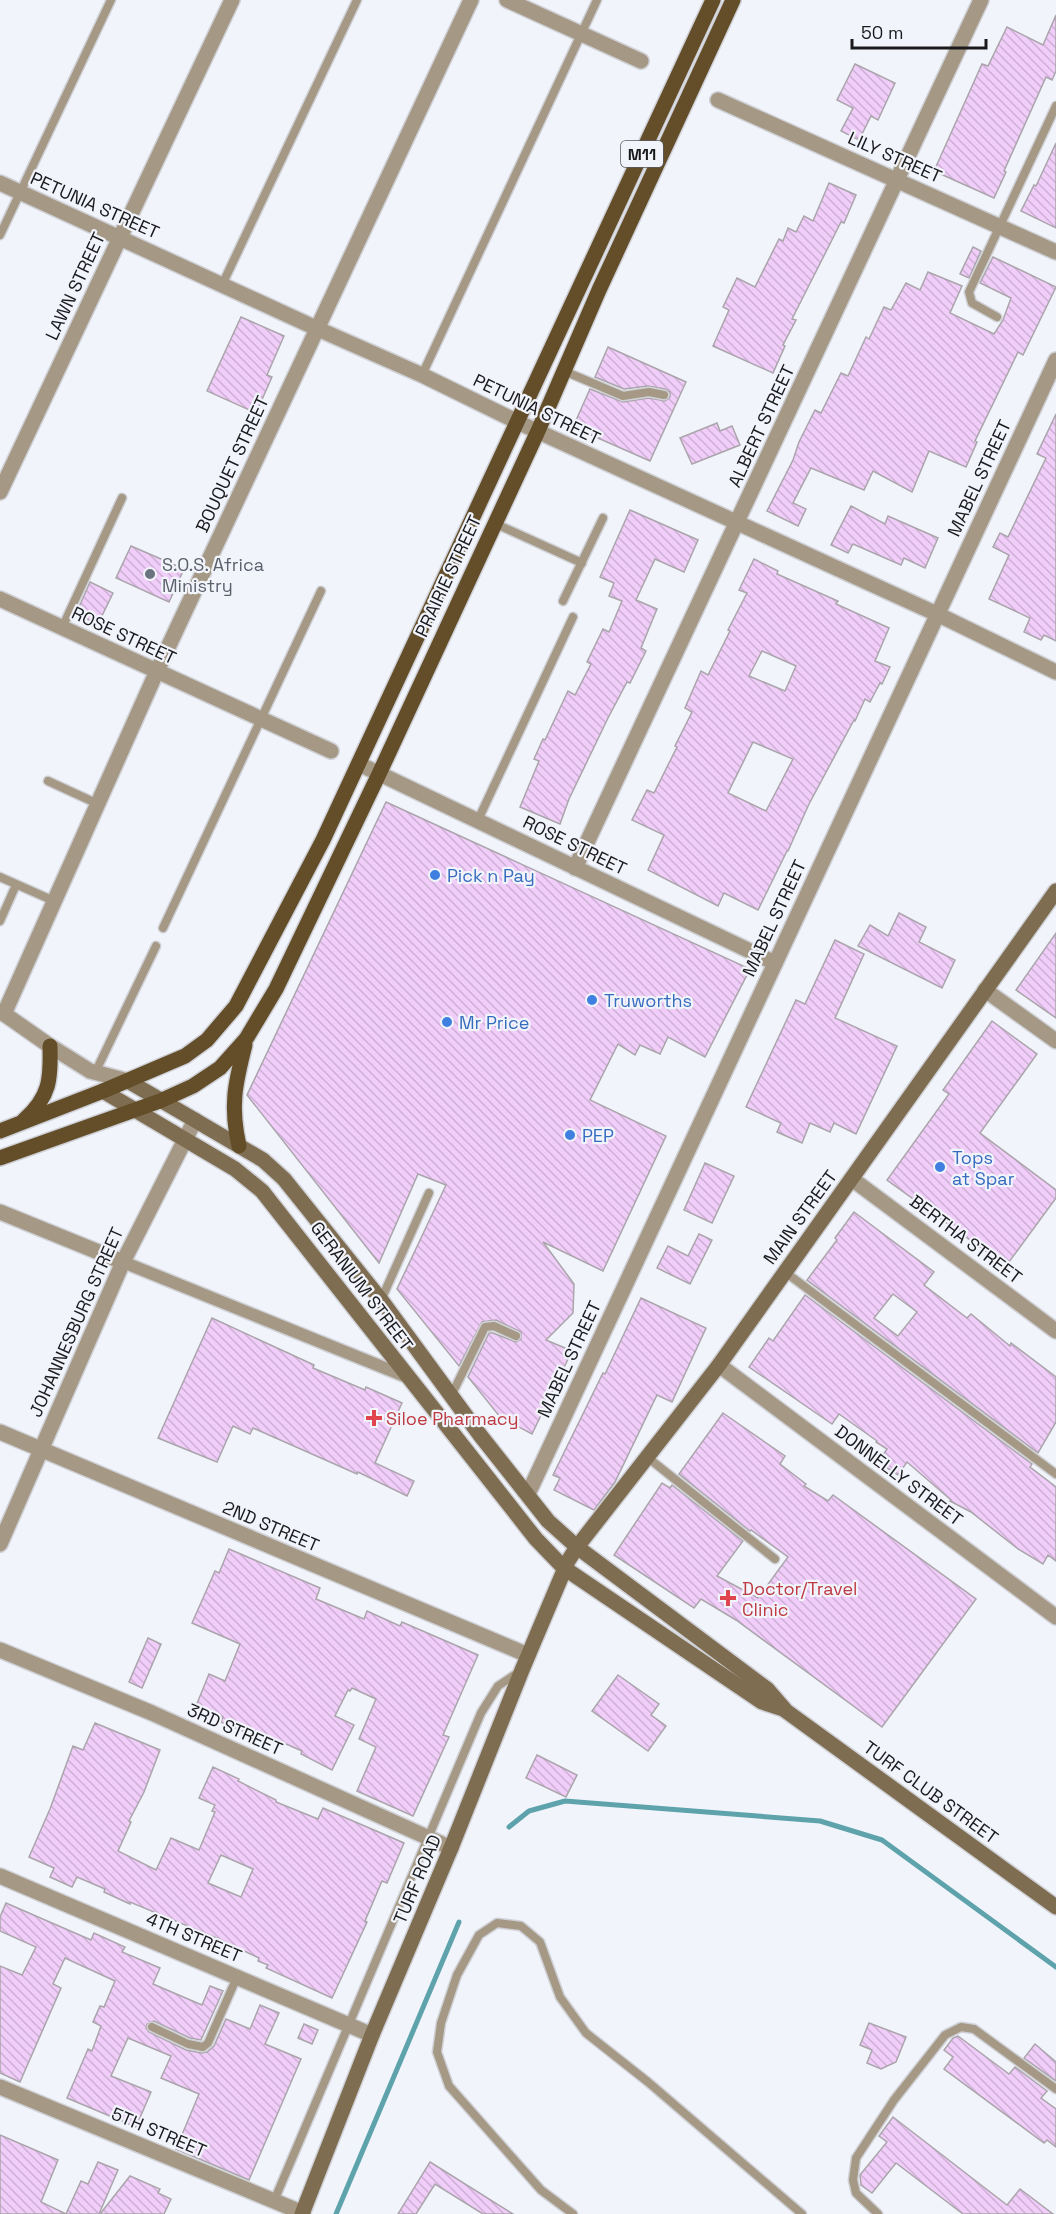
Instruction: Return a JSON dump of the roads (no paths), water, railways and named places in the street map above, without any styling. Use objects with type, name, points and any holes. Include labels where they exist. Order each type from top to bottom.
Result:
[{"type":"main road","name":"PRAIRIE STREET","points":[[0,1131],[185,1056],[207,1040],[236,1006],[280,924],[358,764],[713,0]]},
{"type":"main road","name":"PRAIRIE STREET","points":[[0,1158],[160,1101],[202,1080],[231,1057],[246,1039],[286,969],[379,774],[538,431],[639,201],[733,0]]},
{"type":"main road","name":"MAIN STREET","points":[[566,1564],[719,1365],[1056,892]]},
{"type":"main road","points":[[239,1146],[233,1116],[235,1085],[246,1039]]},
{"type":"main road","points":[[19,1124],[33,1112],[47,1091],[51,1068],[50,1047]]},
{"type":"main road","name":"GERANIUM STREET","points":[[128,1081],[263,1160],[284,1179],[381,1300],[548,1521],[577,1547]]},
{"type":"main road","name":"GERANIUM STREET","points":[[103,1091],[133,1111],[235,1169],[262,1191],[536,1539],[566,1564]]},
{"type":"main road","name":"TURF CLUB STREET","points":[[577,1547],[767,1689],[784,1709],[1056,1907]]},
{"type":"main road","name":"TURF ROAD","points":[[302,2214],[372,2036],[452,1848],[566,1564]]},
{"type":"main road","name":"TURF CLUB STREET","points":[[566,1564],[762,1702],[784,1709]]},
{"type":"street","name":"LAWN STREET","points":[[0,492],[232,0]]},
{"type":"street","name":"BOUQUET STREET","points":[[2,1012],[157,671],[471,0]]},
{"type":"street","points":[[507,0],[641,61]]},
{"type":"street","name":"ALBERT STREET","points":[[575,868],[981,0]]},
{"type":"street","name":"LILY STREET","points":[[718,100],[1056,252]]},
{"type":"street","name":"PETUNIA STREET","points":[[0,183],[422,375],[737,524],[939,615],[1056,672]]},
{"type":"street","name":"MABEL STREET","points":[[528,1494],[1056,360]]},
{"type":"street","name":"ROSE STREET","points":[[0,599],[331,751]]},
{"type":"street","name":"ROSE STREET","points":[[358,764],[775,963]]},
{"type":"street","points":[[986,990],[1056,1041]]},
{"type":"street","name":"GERANIUM STREET","points":[[2,1012],[50,1047],[93,1072],[128,1081]]},
{"type":"street","name":"GERANIUM STREET","points":[[93,1072],[103,1091]]},
{"type":"street","name":"JOHANNESBURG STREET","points":[[0,1544],[123,1262],[195,1120]]},
{"type":"street","name":"BERTHA STREET","points":[[852,1179],[1056,1331]]},
{"type":"street","points":[[0,1212],[407,1377]]},
{"type":"street","name":"DONNELLY STREET","points":[[719,1365],[1056,1617]]},
{"type":"street","name":"2ND STREET","points":[[0,1432],[528,1655]]},
{"type":"street","name":"3RD STREET","points":[[0,1650],[152,1713],[452,1848]]},
{"type":"street","name":"4TH STREET","points":[[0,1876],[372,2036]]},
{"type":"street","name":"5TH STREET","points":[[0,2087],[302,2214]]},
{"type":"lane","points":[[0,235],[111,0]]},
{"type":"lane","points":[[222,285],[357,0]]},
{"type":"lane","points":[[422,375],[597,0]]},
{"type":"lane","points":[[997,317],[972,303],[969,292],[1056,106]]},
{"type":"lane","points":[[564,370],[623,396],[650,392],[664,395]]},
{"type":"lane","points":[[62,628],[122,498]]},
{"type":"lane","points":[[563,601],[603,518]]},
{"type":"lane","points":[[494,523],[582,563]]},
{"type":"lane","points":[[163,928],[321,591]]},
{"type":"lane","points":[[478,820],[573,617]]},
{"type":"lane","points":[[48,781],[98,804]]},
{"type":"lane","points":[[0,878],[54,901]]},
{"type":"lane","points":[[0,921],[16,885]]},
{"type":"lane","points":[[93,1072],[156,946]]},
{"type":"lane","points":[[381,1300],[429,1193]]},
{"type":"lane","points":[[785,1272],[1056,1474]]},
{"type":"lane","points":[[452,1396],[485,1327],[494,1326],[516,1336]]},
{"type":"lane","points":[[647,1457],[775,1559]]},
{"type":"lane","points":[[274,2201],[430,1837],[480,1713],[498,1686],[522,1670]]},
{"type":"lane","points":[[573,2214],[541,2190],[449,2086],[437,2052],[441,2023],[457,1975],[479,1935],[497,1923],[521,1926],[540,1942],[560,1997],[586,2033],[648,2082],[802,2214]]},
{"type":"lane","points":[[152,2026],[188,2044],[203,2047],[208,2043],[237,1977]]},
{"type":"lane","points":[[878,2214],[856,2193],[853,2180],[856,2158],[894,2100],[945,2035],[961,2027],[974,2029],[1056,2089]]},
{"type":"waterway","points":[[509,1827],[529,1811],[565,1801],[820,1821],[882,1840],[1056,1967]]},
{"type":"waterway","points":[[336,2214],[459,1922]]},
{"type":"place","name":"S.O.S. Africa Ministry","points":[[150,574]]},
{"type":"place","name":"Pick n Pay","points":[[435,875]]},
{"type":"place","name":"Truworths","points":[[592,1000]]},
{"type":"place","name":"Mr Price","points":[[447,1022]]},
{"type":"place","name":"PEP","points":[[570,1135]]},
{"type":"place","name":"Tops at Spar","points":[[940,1167]]},
{"type":"place","name":"Siloe Pharmacy","points":[[374,1418]]},
{"type":"place","name":"Doctor/Travel Clinic","points":[[728,1598]]}]
